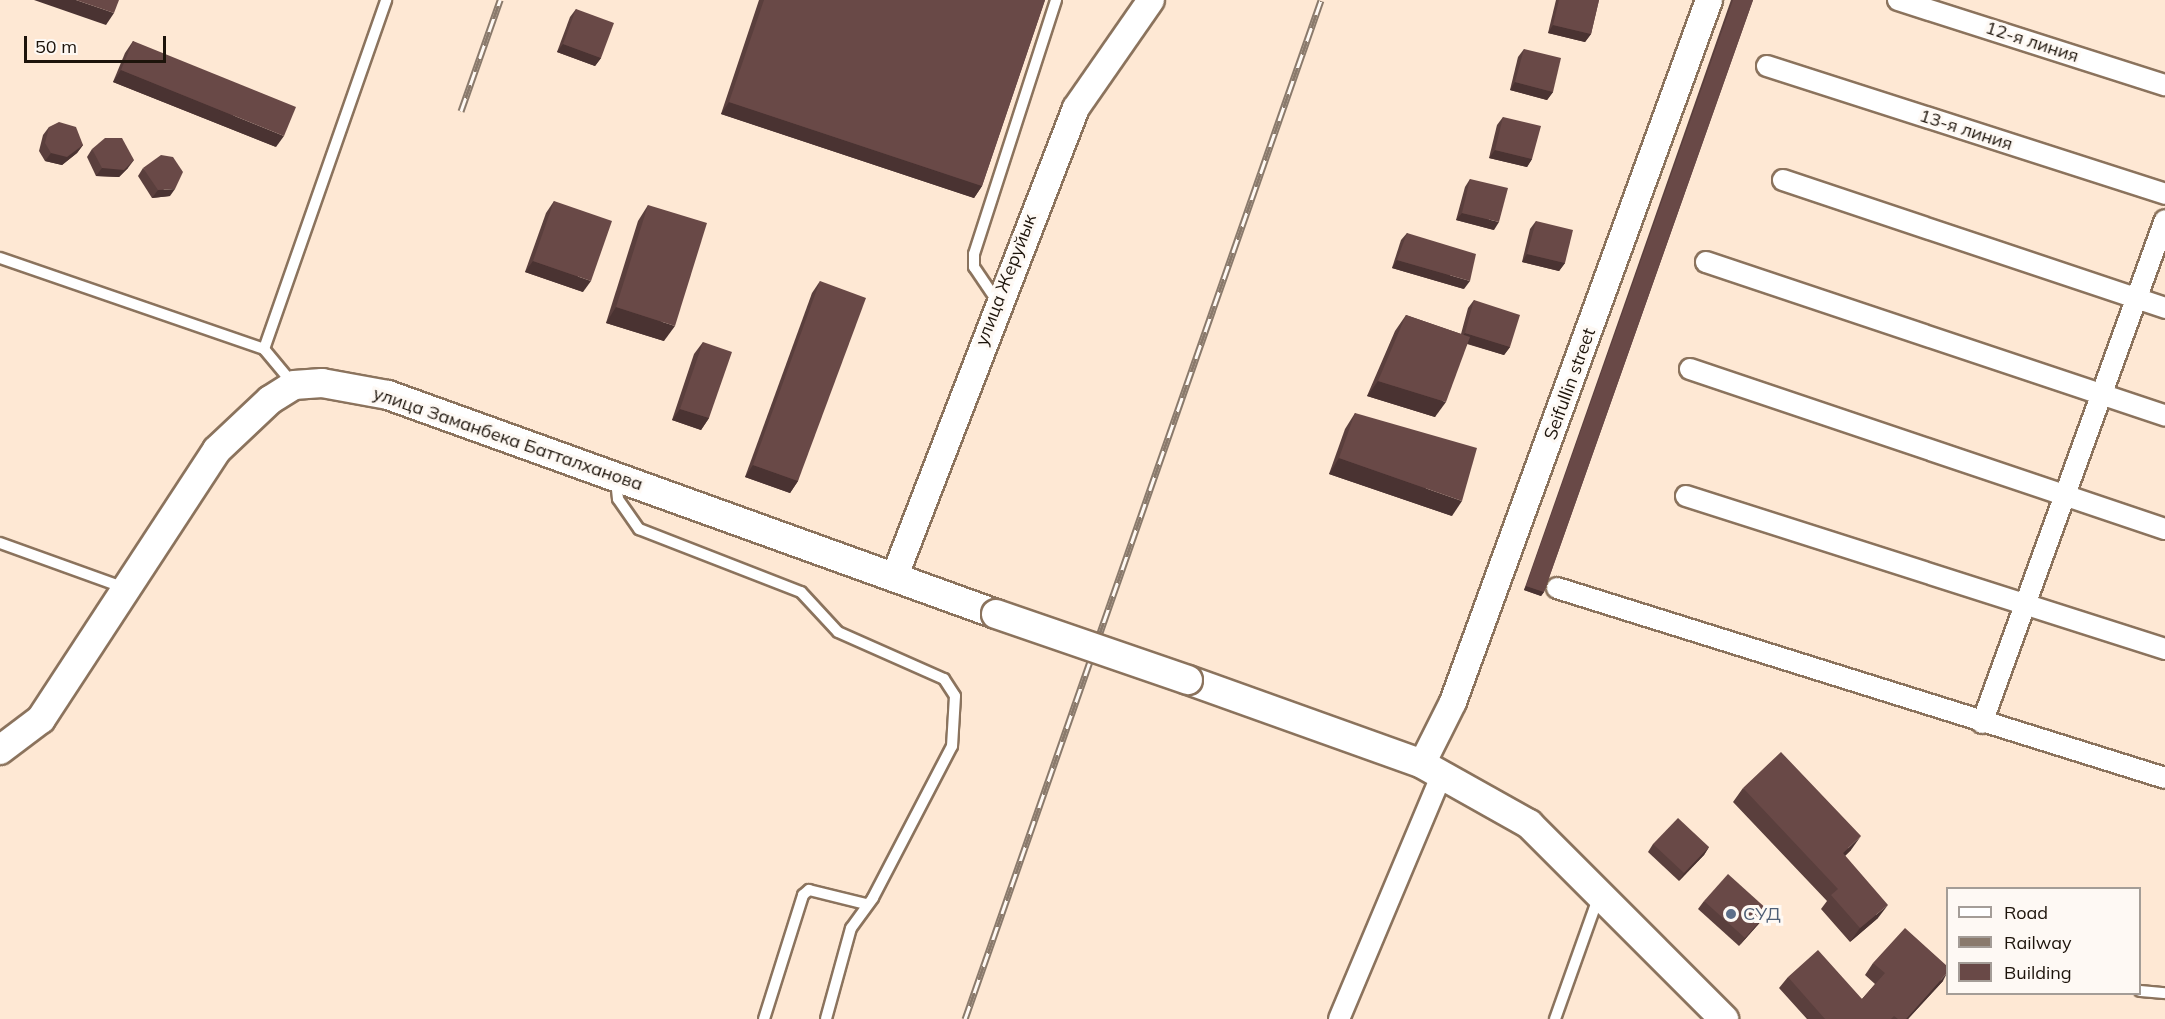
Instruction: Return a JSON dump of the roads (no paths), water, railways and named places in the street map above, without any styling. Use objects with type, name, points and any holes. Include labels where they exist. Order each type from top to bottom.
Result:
[{"type":"main road","name":"улица Заманбека Батталханова","points":[[0,750],[41,719],[218,450],[270,400],[294,385],[322,383],[388,395],[894,578],[1188,680],[1431,770]]},
{"type":"main road","points":[[1431,770],[1529,824],[1600,891],[1724,1019]]},
{"type":"street","name":"улица Жеруйык","points":[[894,578],[997,301],[1076,108],[1151,0]]},
{"type":"street","name":"Seifullin street","points":[[1431,770],[1453,702],[1709,0]]},
{"type":"street","name":"12-я линия","points":[[1898,0],[2165,85]]},
{"type":"street","name":"13-я линия","points":[[1767,66],[2165,194]]},
{"type":"street","points":[[1783,180],[2165,308]]},
{"type":"street","points":[[1982,723],[2062,496],[2165,220]]},
{"type":"street","points":[[1706,262],[2165,416]]},
{"type":"street","points":[[1690,369],[2165,529]]},
{"type":"street","points":[[1686,496],[2165,649]]},
{"type":"street","points":[[1557,588],[1982,723],[2165,778]]},
{"type":"street","points":[[1339,1019],[1431,770]]},
{"type":"lane","points":[[264,349],[386,0]]},
{"type":"lane","points":[[997,301],[974,267],[974,254],[1056,0]]},
{"type":"lane","points":[[0,258],[264,349],[294,385]]},
{"type":"lane","points":[[615,476],[618,500],[639,529],[801,592],[838,632],[951,687],[958,709],[952,747],[851,928],[826,1019]]},
{"type":"lane","points":[[0,543],[128,589]]},
{"type":"lane","points":[[764,1019],[803,895],[809,890],[866,904]]},
{"type":"lane","points":[[1555,1019],[1600,891]]},
{"type":"lane","points":[[2141,991],[2165,993]]},
{"type":"railway","points":[[461,111],[500,0]]},
{"type":"railway","points":[[965,1019],[1321,0]]},
{"type":"place","name":"СУД","points":[[1731,914]]}]
